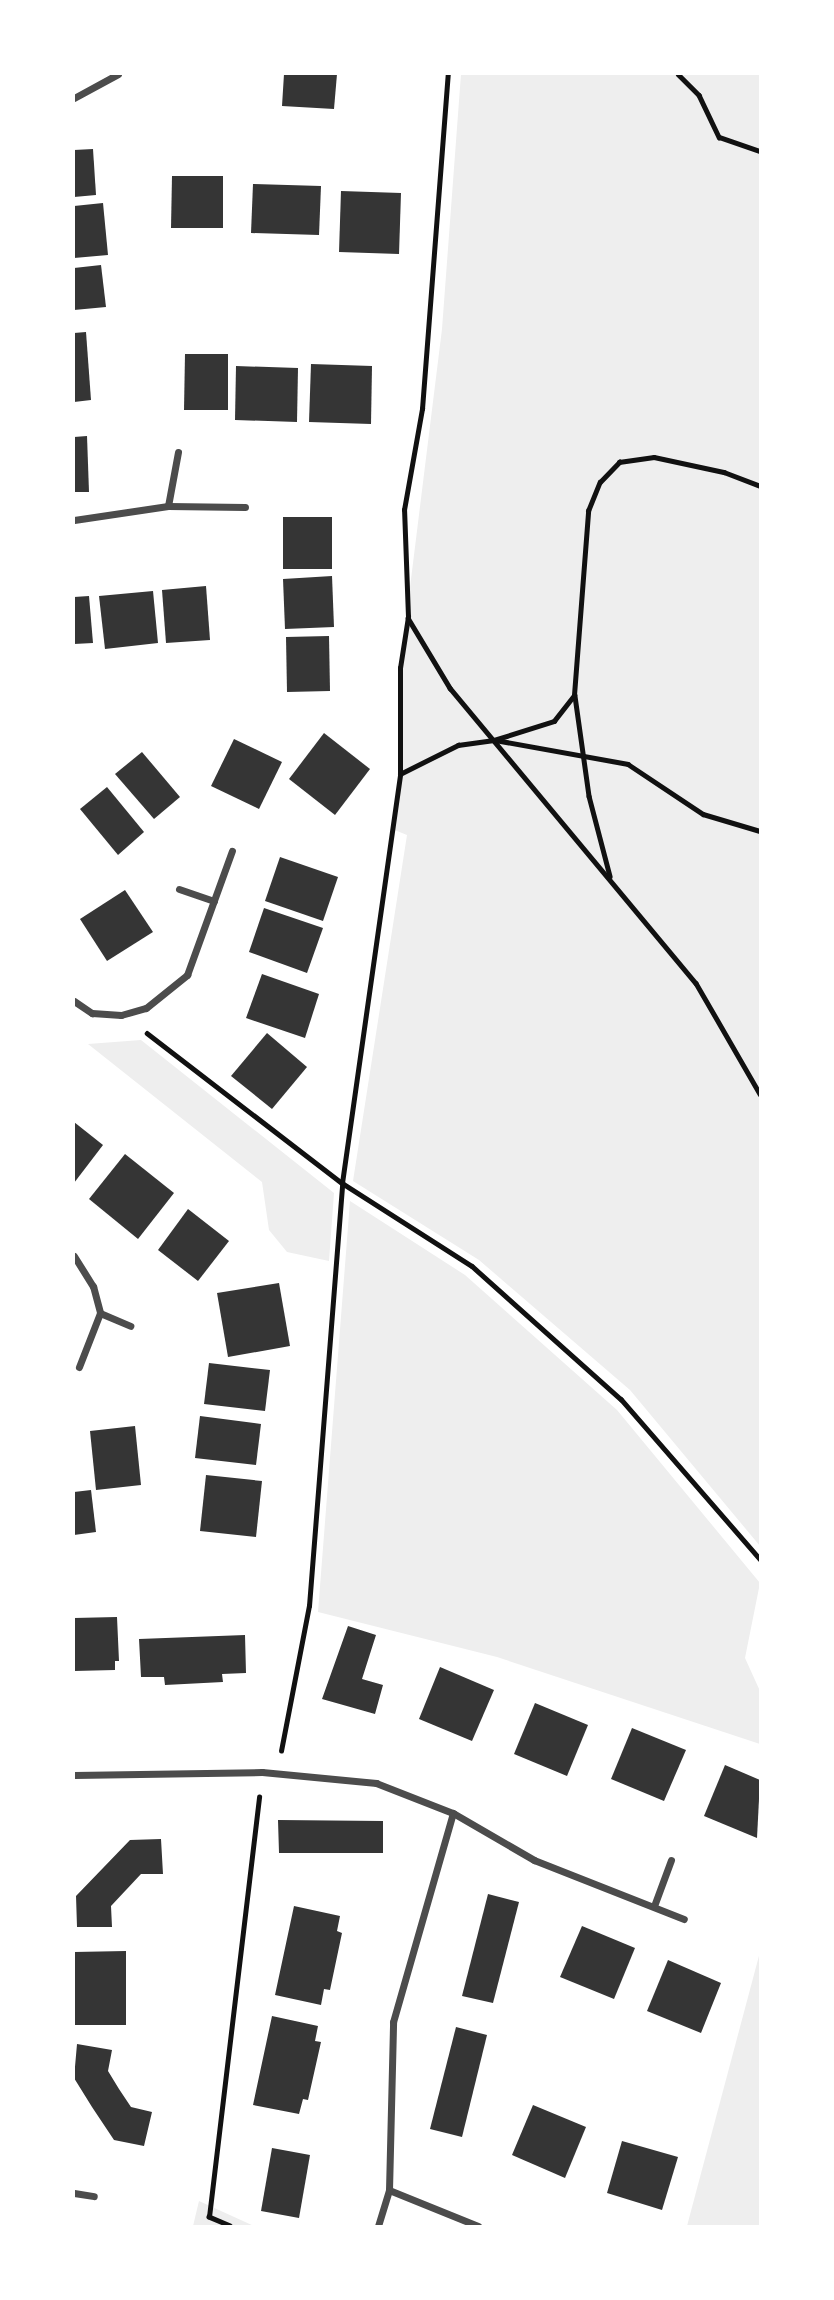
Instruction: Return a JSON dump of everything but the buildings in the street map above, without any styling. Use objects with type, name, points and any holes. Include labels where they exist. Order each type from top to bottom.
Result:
[{"type":"street","points":[[74,98],[118,74]]},
{"type":"street","points":[[168,506],[178,452]]},
{"type":"street","points":[[74,520],[168,506],[245,507]]},
{"type":"street","points":[[74,1001],[92,1013],[121,1015],[146,1008],[187,975],[232,852]]},
{"type":"street","points":[[179,889],[214,901]]},
{"type":"street","points":[[74,1256],[93,1286],[100,1313],[79,1367]]},
{"type":"street","points":[[100,1313],[130,1326]]},
{"type":"street","points":[[74,1775],[262,1772],[376,1783],[453,1813],[534,1860],[684,1919]]},
{"type":"street","points":[[378,2227],[389,2190],[394,2022],[453,1813]]},
{"type":"street","points":[[653,1906],[671,1860]]},
{"type":"street","points":[[389,2190],[478,2227]]},
{"type":"street","points":[[74,2193],[94,2196]]},
{"type":"path","points":[[276,1773],[309,1606],[342,1183],[400,774],[400,668],[408,617],[404,510],[422,409],[448,74]]},
{"type":"path","points":[[678,74],[699,95],[719,137],[761,150]]},
{"type":"path","points":[[612,880],[582,755],[575,695],[588,511],[600,482],[619,462],[654,457],[724,472],[761,486]]},
{"type":"path","points":[[408,617],[450,688],[696,983],[761,1094]]},
{"type":"path","points":[[400,774],[458,745],[494,740],[554,721],[575,695]]},
{"type":"path","points":[[494,740],[628,764],[702,814],[761,831]]},
{"type":"path","points":[[146,1008],[147,1037],[342,1183],[472,1266],[621,1399],[761,1559]]},
{"type":"path","points":[[230,2227],[209,2217],[262,1772]]},
{"type":"shaded area","points":[[461,74],[760,74],[760,1546],[630,1390],[479,1260],[353,1181],[407,835],[392,829],[400,774],[400,668],[442,329]]},
{"type":"shaded area","points":[[141,1040],[334,1193],[329,1261],[287,1252],[269,1230],[262,1182],[88,1044]]},
{"type":"shaded area","points":[[350,1201],[465,1275],[617,1410],[760,1583],[745,1658],[760,1691],[760,1744],[497,1657],[318,1612]]},
{"type":"shaded area","points":[[760,1952],[760,2226],[687,2226]]},
{"type":"shaded area","points":[[199,2201],[254,2226],[193,2226]]}]
